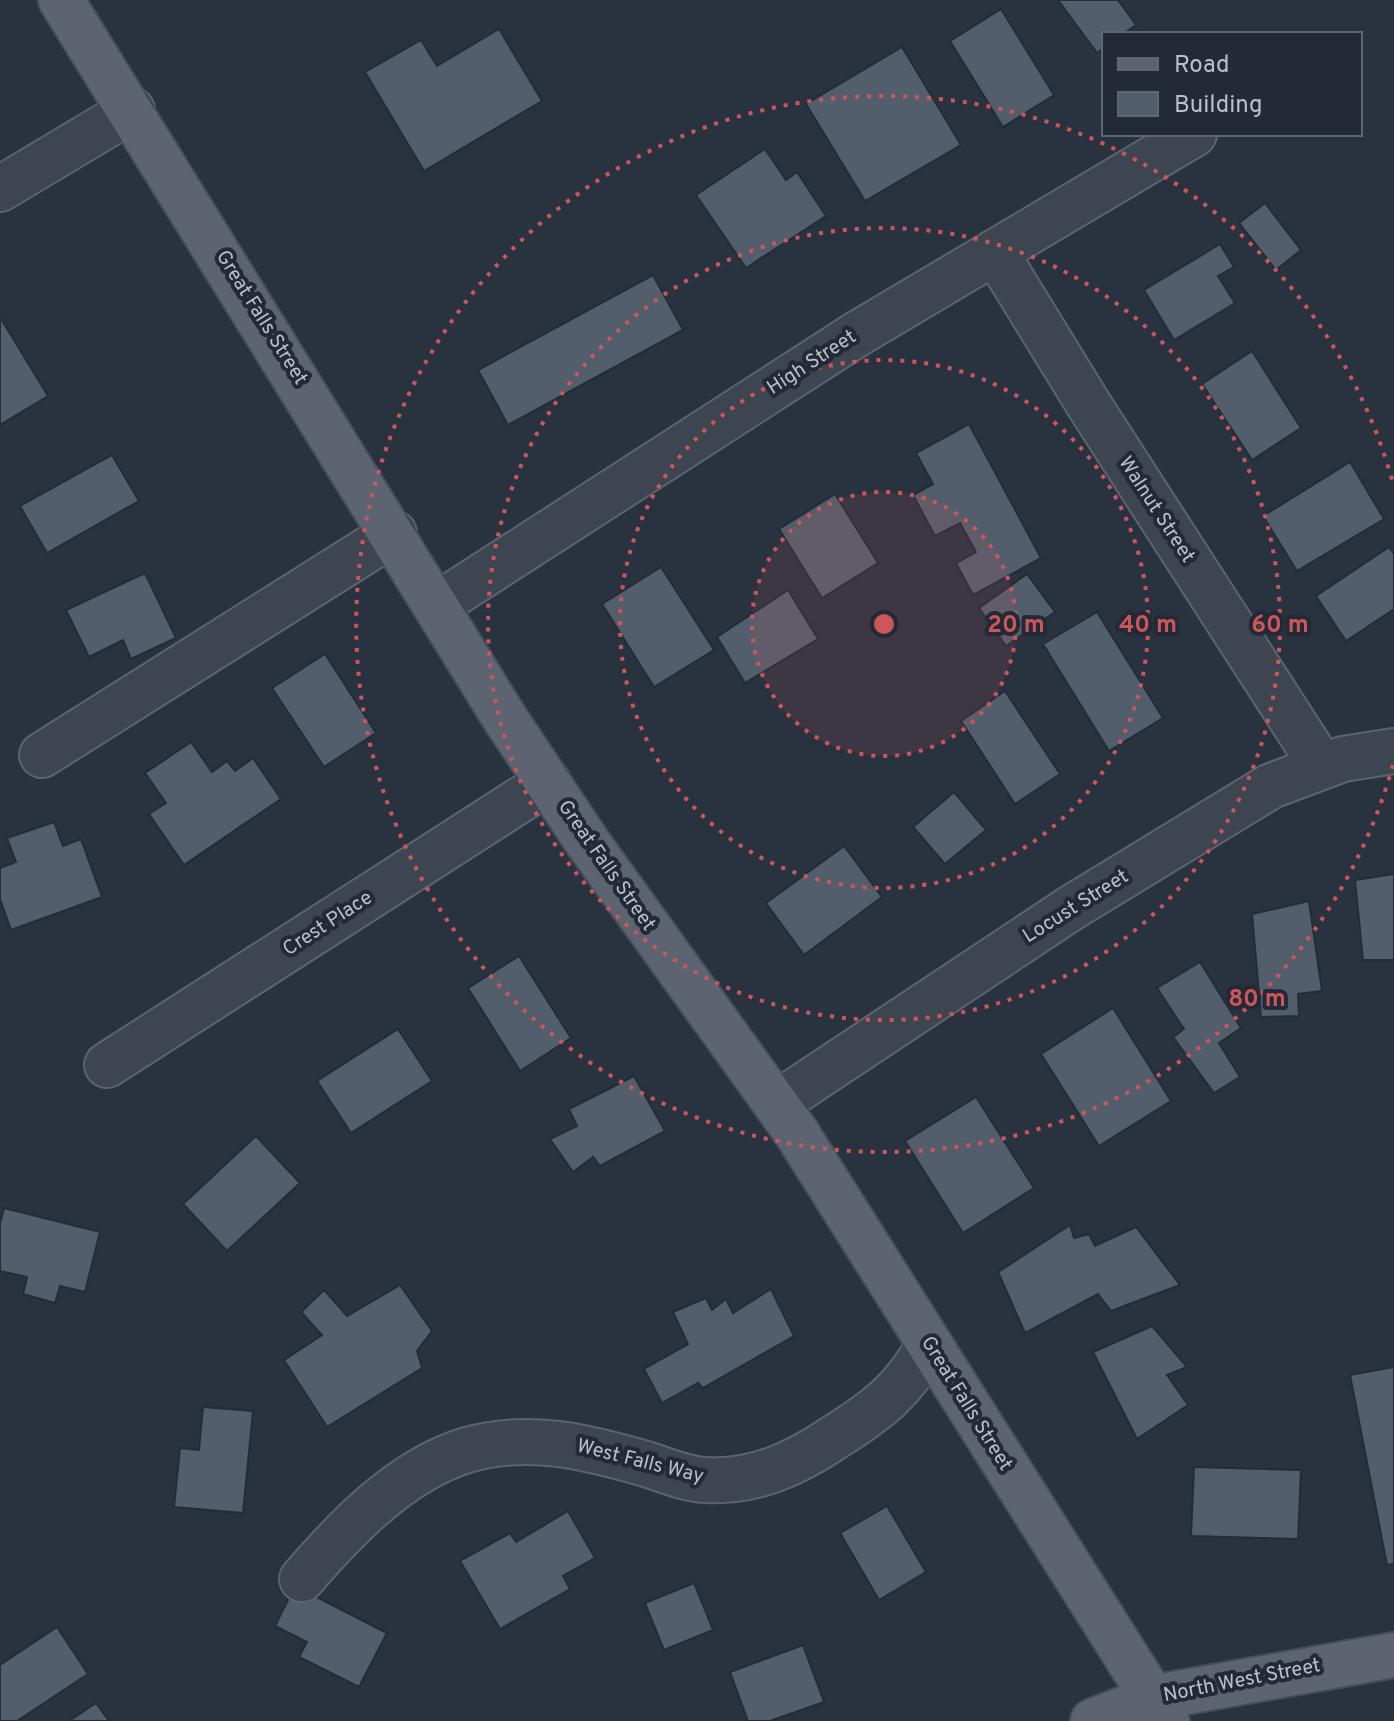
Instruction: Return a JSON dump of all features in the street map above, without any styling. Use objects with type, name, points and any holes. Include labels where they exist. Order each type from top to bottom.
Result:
[{"type":"main road","name":"Great Falls Street","points":[[61,0],[548,782],[776,1104],[1160,1710]]},
{"type":"main road","name":"North West Street","points":[[1093,1721],[1160,1710],[1394,1655]]},
{"type":"street","points":[[0,189],[132,110]]},
{"type":"street","name":"High Street","points":[[437,605],[857,334],[1191,136]]},
{"type":"street","name":"Walnut Street","points":[[995,252],[1089,405],[1321,765]]},
{"type":"street","points":[[42,755],[394,533]]},
{"type":"street","name":"Locust Street","points":[[776,1104],[1071,908],[1271,786],[1321,765],[1394,751]]},
{"type":"street","name":"Crest Place","points":[[107,1065],[548,782]]},
{"type":"street","name":"West Falls Way","points":[[302,1579],[334,1542],[419,1469],[468,1450],[520,1441],[555,1442],[590,1448],[702,1480],[738,1479],[778,1470],[883,1406],[913,1374],[929,1345]]},
{"type":"building","points":[[1058,0],[1118,0],[1136,25],[1126,32],[1102,32],[1102,49],[1097,53]]},
{"type":"building","points":[[1001,9],[1054,95],[1003,127],[950,41]]},
{"type":"building","points":[[499,29],[542,101],[424,171],[365,72],[421,40],[437,66]]},
{"type":"building","points":[[902,47],[961,145],[865,201],[806,104]]},
{"type":"building","points":[[765,149],[786,180],[797,172],[826,216],[746,268],[696,195]]},
{"type":"building","points":[[1265,203],[1301,250],[1276,270],[1239,223]]},
{"type":"building","points":[[1220,244],[1234,267],[1218,276],[1235,303],[1174,340],[1144,290]]},
{"type":"building","points":[[653,275],[683,330],[508,425],[478,370]]},
{"type":"building","points":[[0,317],[48,396],[0,425]]},
{"type":"building","points":[[1252,351],[1301,428],[1252,460],[1202,384]]},
{"type":"building","points":[[969,424],[1041,558],[973,595],[956,563],[976,552],[960,523],[935,536],[913,495],[933,484],[916,453]]},
{"type":"building","points":[[112,455],[139,501],[47,553],[20,506]]},
{"type":"building","points":[[1350,462],[1384,519],[1297,571],[1263,516]]},
{"type":"building","points":[[835,494],[878,563],[822,598],[779,529]]},
{"type":"building","points":[[1389,547],[1394,554],[1394,609],[1346,641],[1316,596]]},
{"type":"building","points":[[661,567],[714,650],[654,687],[602,604]]},
{"type":"building","points":[[145,573],[176,638],[131,659],[123,640],[89,657],[66,610]]},
{"type":"building","points":[[1027,574],[1055,612],[1006,646],[979,608]]},
{"type":"building","points":[[788,590],[818,639],[745,683],[717,637]]},
{"type":"building","points":[[1097,612],[1163,718],[1109,751],[1043,644]]},
{"type":"building","points":[[325,654],[376,733],[324,767],[272,688]]},
{"type":"building","points":[[1005,691],[1060,774],[1015,804],[961,721]]},
{"type":"building","points":[[191,742],[212,772],[227,761],[235,771],[253,758],[281,799],[184,865],[149,814],[166,803],[145,773]]},
{"type":"building","points":[[954,792],[986,830],[945,864],[913,827]]},
{"type":"building","points":[[54,822],[63,846],[81,839],[102,897],[11,930],[0,899],[0,868],[16,862],[7,838]]},
{"type":"building","points":[[844,846],[882,897],[804,955],[766,903]]},
{"type":"building","points":[[1394,874],[1394,960],[1363,960],[1355,880]]},
{"type":"building","points":[[1309,901],[1322,991],[1298,994],[1299,1016],[1261,1017],[1252,914]]},
{"type":"building","points":[[519,956],[571,1038],[520,1071],[468,988]]},
{"type":"building","points":[[1200,962],[1241,1028],[1219,1043],[1240,1077],[1214,1093],[1173,1037],[1184,1029],[1157,988]]},
{"type":"building","points":[[1113,1008],[1171,1101],[1099,1146],[1041,1054]]},
{"type":"building","points":[[398,1029],[432,1081],[351,1133],[317,1081]]},
{"type":"building","points":[[634,1076],[665,1131],[600,1166],[593,1157],[573,1172],[550,1139],[577,1126],[569,1109]]},
{"type":"building","points":[[976,1097],[1034,1188],[963,1233],[905,1141]]},
{"type":"building","points":[[256,1136],[300,1183],[227,1251],[183,1204]]},
{"type":"building","points":[[4,1208],[100,1232],[85,1292],[60,1286],[55,1303],[23,1294],[27,1277],[0,1271],[0,1223]]},
{"type":"building","points":[[1070,1225],[1074,1238],[1089,1234],[1095,1246],[1136,1227],[1180,1285],[1111,1311],[1098,1294],[1025,1333],[998,1272]]},
{"type":"building","points":[[400,1285],[432,1331],[417,1351],[422,1368],[327,1427],[284,1360],[322,1335],[301,1312],[324,1290],[347,1316]]},
{"type":"building","points":[[771,1289],[794,1336],[703,1388],[698,1383],[662,1403],[644,1369],[688,1344],[673,1312],[706,1298],[712,1310],[726,1299],[733,1313]]},
{"type":"building","points":[[1152,1326],[1187,1367],[1167,1375],[1188,1405],[1137,1439],[1093,1352]]},
{"type":"building","points":[[1394,1367],[1394,1564],[1387,1565],[1350,1375]]},
{"type":"building","points":[[203,1407],[253,1411],[243,1513],[174,1507],[180,1448],[199,1450]]},
{"type":"building","points":[[1194,1467],[1301,1470],[1298,1539],[1191,1536]]},
{"type":"building","points":[[887,1506],[926,1572],[879,1600],[840,1533]]},
{"type":"building","points":[[568,1511],[595,1558],[563,1576],[570,1589],[500,1629],[460,1561],[510,1533],[516,1542]]},
{"type":"building","points":[[694,1583],[713,1630],[664,1650],[645,1603]]},
{"type":"building","points":[[295,1586],[387,1633],[359,1687],[299,1657],[307,1642],[275,1626]]},
{"type":"building","points":[[57,1627],[88,1674],[17,1721],[0,1721],[0,1665]]},
{"type":"building","points":[[803,1645],[824,1702],[770,1721],[748,1721],[730,1672]]},
{"type":"building","points":[[96,1703],[109,1721],[69,1721]]}]
